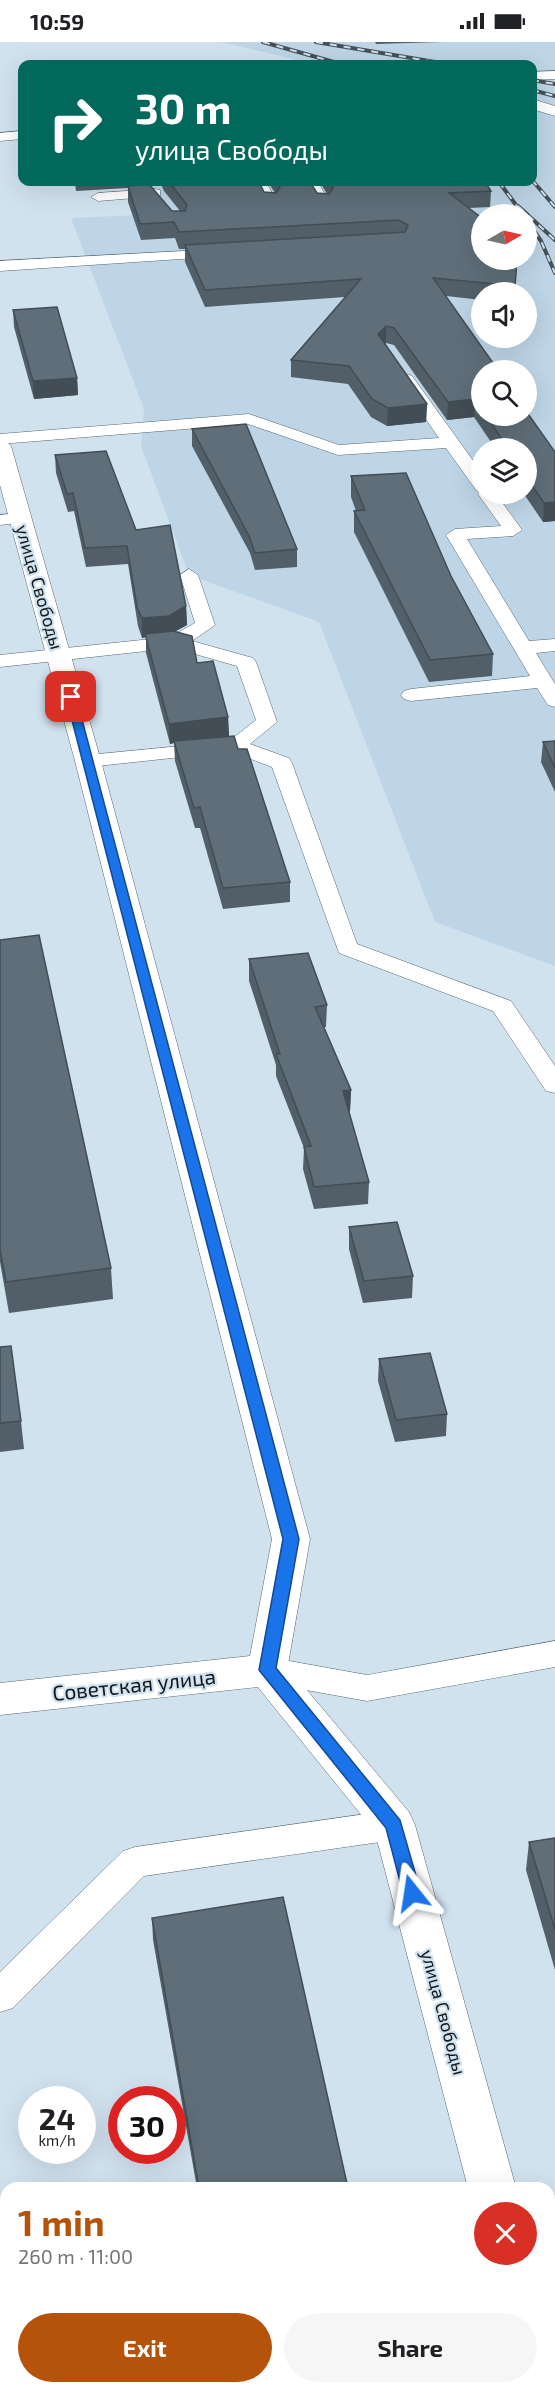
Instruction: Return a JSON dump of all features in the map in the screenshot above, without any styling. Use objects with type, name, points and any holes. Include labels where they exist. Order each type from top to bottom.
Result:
[{"type":"street","points":[[537,106],[555,111]]},
{"type":"street","name":"улица Свободы","points":[[0,446],[10,519],[59,655],[291,1539],[267,1670],[394,1825],[490,2182]]},
{"type":"street","name":"Советская улица","points":[[0,1699],[267,1670]]},
{"type":"lane","points":[[537,76],[555,75]]},
{"type":"lane","points":[[0,137],[18,135]]},
{"type":"lane","points":[[261,186],[271,204]]},
{"type":"lane","points":[[313,186],[324,205]]},
{"type":"lane","points":[[98,197],[153,187],[167,208]]},
{"type":"lane","points":[[0,266],[235,252]]},
{"type":"lane","points":[[400,369],[471,470]]},
{"type":"lane","points":[[0,439],[249,418],[338,450],[451,442]]},
{"type":"lane","points":[[494,504],[513,530],[455,535],[555,701]]},
{"type":"lane","points":[[175,642],[205,625],[189,575]]},
{"type":"lane","points":[[0,661],[175,642],[246,662],[267,722],[234,746]]},
{"type":"lane","points":[[523,648],[555,645]]},
{"type":"lane","points":[[411,695],[543,681]]},
{"type":"lane","points":[[88,761],[234,746],[281,763],[347,948],[502,1006],[555,1085]]},
{"type":"lane","points":[[267,1670],[367,1688],[555,1654]]},
{"type":"lane","points":[[0,1996],[135,1862],[394,1825]]},
{"type":"shaded area","points":[[221,42],[555,42],[555,966],[435,922],[319,622],[189,575],[141,446],[144,409],[71,218],[159,214],[146,186],[537,186],[537,60],[297,60]]},
{"type":"building","points":[[128,186],[151,186],[172,211],[185,211],[187,205],[172,186],[261,186],[264,192],[276,193],[279,186],[313,186],[317,193],[329,194],[332,186],[488,186],[491,191],[449,193],[471,210],[471,270],[516,270],[515,282],[474,282],[433,278],[471,332],[471,348],[482,348],[491,360],[471,360],[471,399],[448,402],[394,328],[386,326],[378,334],[427,404],[388,408],[372,399],[349,366],[291,360],[361,279],[205,290],[185,245],[405,232],[408,225],[399,220],[179,232],[174,222],[140,224]]},
{"type":"building","points":[[57,307],[77,378],[33,381],[13,310]]},
{"type":"building","points":[[246,424],[297,549],[255,553],[249,536],[192,429]]},
{"type":"building","points":[[493,426],[537,426],[555,452],[555,502],[544,503],[537,493],[537,438],[501,438]]},
{"type":"building","points":[[106,451],[136,530],[170,525],[186,606],[169,616],[142,618],[137,607],[127,546],[85,548],[73,493],[67,494],[55,455]]},
{"type":"building","points":[[406,473],[451,576],[493,654],[430,660],[354,511],[365,510],[351,476]]},
{"type":"building","points":[[173,631],[192,636],[197,663],[213,661],[228,717],[169,724],[145,634]]},
{"type":"building","points":[[234,736],[238,749],[247,749],[290,882],[223,888],[200,807],[194,808],[174,741]]},
{"type":"building","points":[[555,741],[555,768],[543,742]]},
{"type":"building","points":[[39,935],[111,1268],[6,1282],[0,1249],[0,940]]},
{"type":"building","points":[[308,953],[327,1005],[315,1007],[351,1090],[343,1091],[369,1182],[314,1187],[304,1147],[311,1146],[276,1054],[280,1054],[249,959]]},
{"type":"building","points":[[397,1222],[413,1276],[364,1281],[349,1227]]},
{"type":"building","points":[[11,1346],[21,1421],[0,1423],[0,1347]]},
{"type":"building","points":[[430,1353],[447,1414],[396,1420],[379,1359]]},
{"type":"building","points":[[555,1838],[555,1930],[529,1842]]},
{"type":"building","points":[[283,1897],[347,2182],[198,2182],[186,2113],[186,2086],[181,2086],[152,1918]]},
{"type":"railway","points":[[263,42],[327,60]]},
{"type":"railway","points":[[316,42],[423,60]]},
{"type":"railway","points":[[537,81],[555,84]]},
{"type":"railway","points":[[537,91],[555,96]]},
{"type":"railway","points":[[502,186],[515,204]]},
{"type":"railway","points":[[537,186],[555,207]]},
{"type":"railway","points":[[537,223],[555,240]]},
{"type":"railway","points":[[537,235],[555,273]]},
{"type":"route","points":[[71,697],[291,1539],[267,1670],[394,1825],[412,1893]]}]
